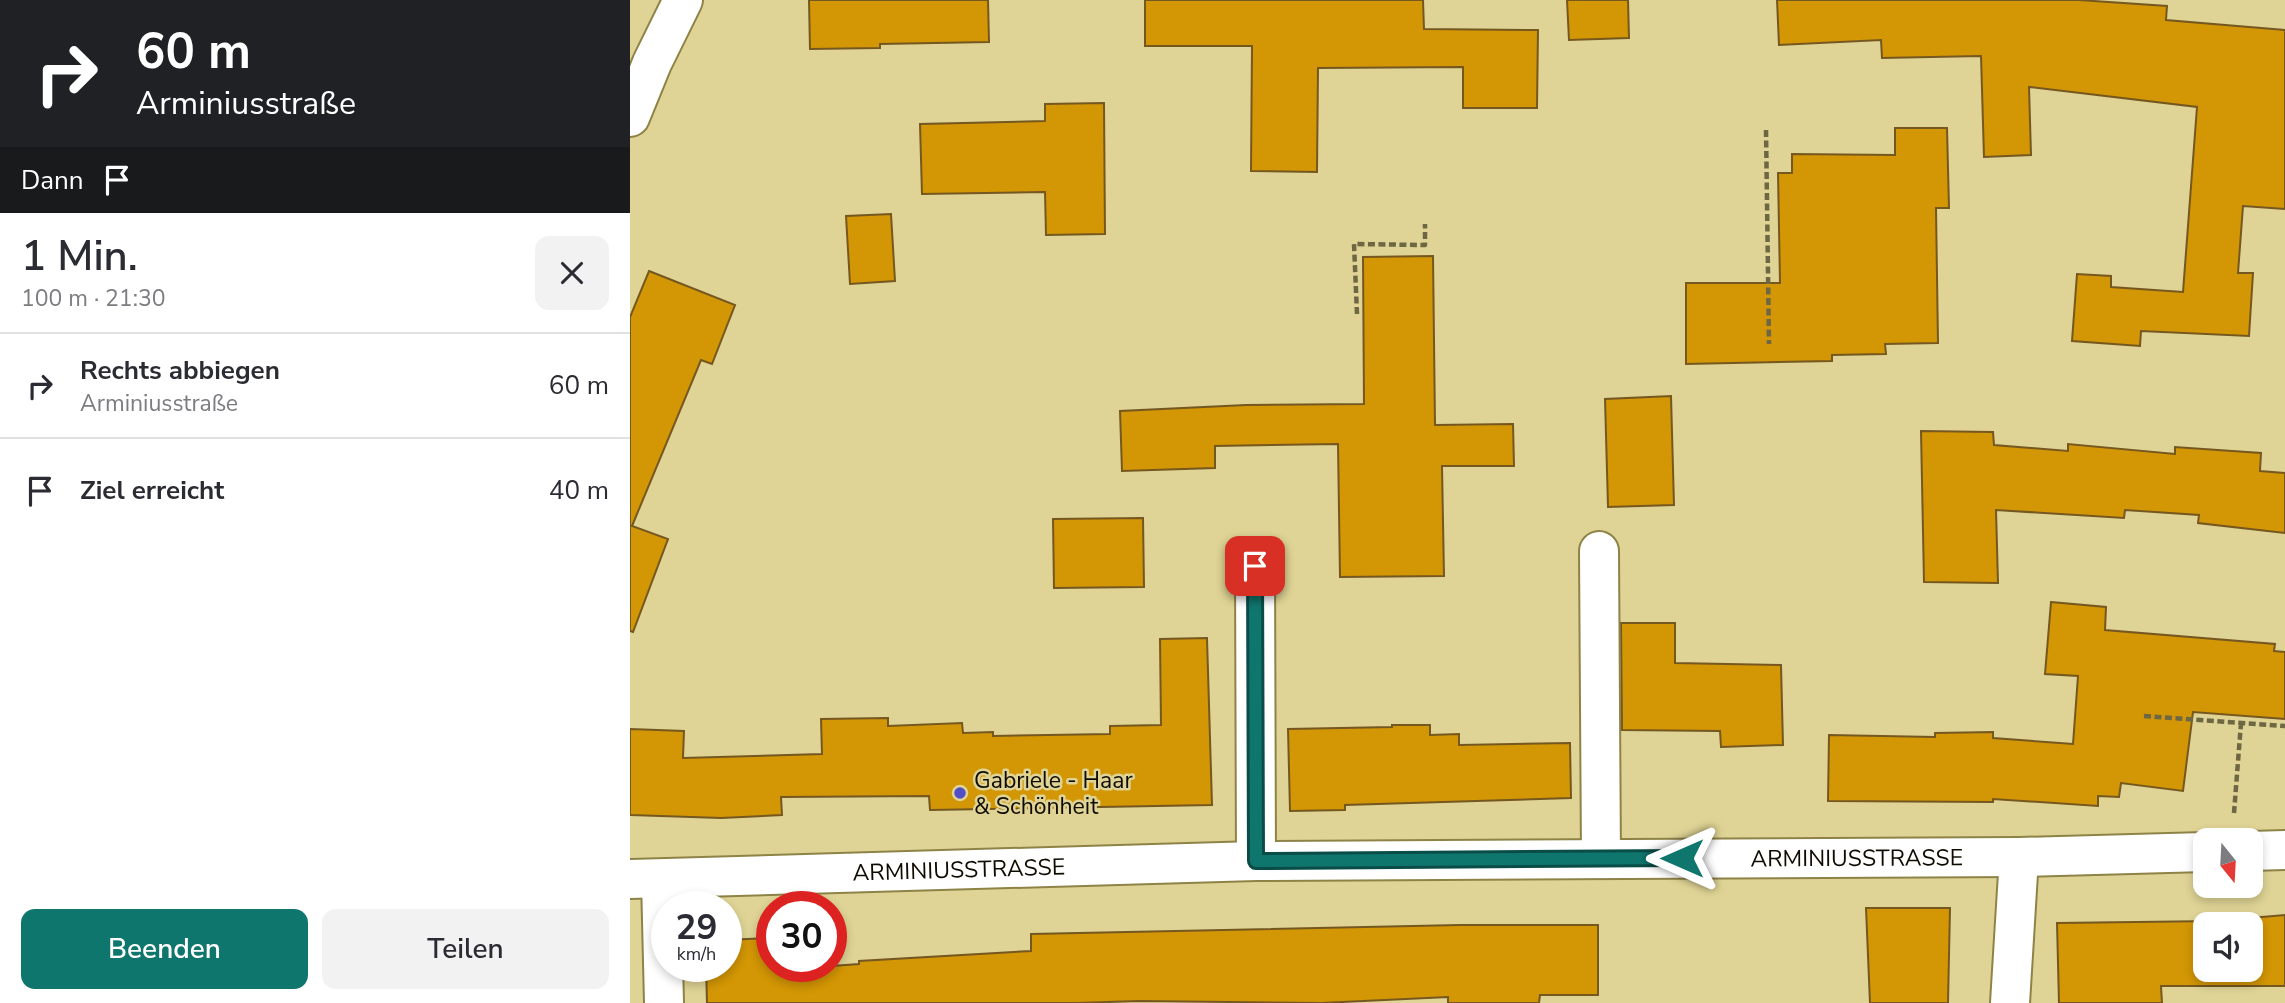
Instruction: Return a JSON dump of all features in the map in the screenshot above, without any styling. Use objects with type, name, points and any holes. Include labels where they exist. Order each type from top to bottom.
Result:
[{"type":"street","points":[[630,117],[641,56],[683,0]]},
{"type":"street","points":[[1599,551],[1601,859]]},
{"type":"street","points":[[1255,566],[1256,861]]},
{"type":"street","points":[[2263,850],[2285,850]]},
{"type":"street","name":"ARMINIUSSTRASSE","points":[[664,1003],[645,879],[1256,861],[2019,857],[2193,852]]},
{"type":"street","points":[[2010,1003],[2019,857]]},
{"type":"path","points":[[1766,130],[1769,344]]},
{"type":"path","points":[[1357,314],[1354,244],[1425,245],[1425,223]]},
{"type":"path","points":[[2144,716],[2285,726]]},
{"type":"path","points":[[2234,815],[2241,723]]},
{"type":"building","points":[[809,0],[988,0],[989,42],[880,44],[880,48],[810,49]]},
{"type":"building","points":[[1145,0],[1423,0],[1424,29],[1538,30],[1537,108],[1463,108],[1463,67],[1318,68],[1317,172],[1251,171],[1252,46],[1145,46]]},
{"type":"building","points":[[1567,0],[1628,0],[1629,38],[1569,40]]},
{"type":"building","points":[[1777,0],[2079,0],[2167,6],[2166,20],[2285,30],[2285,209],[2243,206],[2238,273],[2253,273],[2249,336],[2141,331],[2140,346],[2072,341],[2077,274],[2111,276],[2111,287],[2183,292],[2197,107],[2029,87],[2031,155],[1984,157],[1981,56],[1882,58],[1881,40],[1779,45]]},
{"type":"building","points":[[1104,103],[1105,234],[1046,235],[1045,192],[922,194],[920,124],[1045,121],[1045,104]]},
{"type":"building","points":[[1895,128],[1947,128],[1949,208],[1936,208],[1938,343],[1885,344],[1886,354],[1832,355],[1832,361],[1686,364],[1686,283],[1780,283],[1778,173],[1792,173],[1792,154],[1895,155]]},
{"type":"building","points":[[891,214],[895,281],[850,284],[846,216]]},
{"type":"building","points":[[1433,256],[1435,425],[1513,424],[1514,466],[1442,466],[1444,576],[1340,577],[1338,444],[1215,446],[1215,468],[1122,471],[1120,411],[1246,405],[1364,404],[1363,257]]},
{"type":"building","points":[[649,271],[735,305],[712,364],[701,360],[632,526],[668,539],[633,632],[630,631],[630,317]]},
{"type":"building","points":[[1671,396],[1674,505],[1608,507],[1605,399]]},
{"type":"building","points":[[1921,431],[1993,432],[1994,445],[2068,451],[2068,444],[2175,454],[2175,447],[2261,453],[2260,471],[2285,473],[2285,533],[2198,523],[2199,515],[2125,510],[2124,518],[1996,510],[1998,583],[1924,582]]},
{"type":"building","points":[[1143,518],[1144,587],[1054,588],[1053,519]]},
{"type":"building","points":[[2051,602],[2106,607],[2105,630],[2275,644],[2274,651],[2285,652],[2285,719],[2193,712],[2183,791],[2121,783],[2119,797],[2098,796],[2098,806],[1993,799],[1993,802],[1828,801],[1829,735],[1935,737],[1935,733],[1993,732],[1993,738],[2073,744],[2078,676],[2045,674]]},
{"type":"building","points":[[1621,623],[1675,623],[1675,663],[1781,665],[1783,745],[1721,747],[1720,731],[1622,730]]},
{"type":"building","points":[[1207,638],[1212,805],[930,810],[929,796],[781,797],[782,815],[721,818],[630,815],[630,729],[684,731],[683,758],[822,754],[821,719],[888,718],[888,726],[962,723],[963,733],[993,732],[993,736],[1110,734],[1110,726],[1161,725],[1160,639]]},
{"type":"building","points":[[1430,725],[1430,735],[1459,734],[1459,745],[1570,743],[1571,798],[1345,805],[1345,810],[1290,811],[1288,729]]},
{"type":"building","points":[[1866,908],[1950,908],[1948,1003],[1870,1003]]},
{"type":"building","points":[[2285,915],[2285,986],[2161,986],[2162,1003],[2059,1003],[2057,923],[2193,921],[2193,982],[2263,982],[2263,917]]},
{"type":"building","points":[[1460,925],[1598,925],[1598,995],[1540,995],[1539,1003],[1448,1003],[1448,997],[1321,1003],[707,1003],[706,982],[742,982],[742,939],[756,939],[756,982],[847,982],[847,965],[859,964],[859,961],[1031,951],[1031,934]]},
{"type":"place","name":"Gabriele - Haar & Schönheit","points":[[960,793]]},
{"type":"route","points":[[1255,566],[1256,861],[1682,858]]}]
